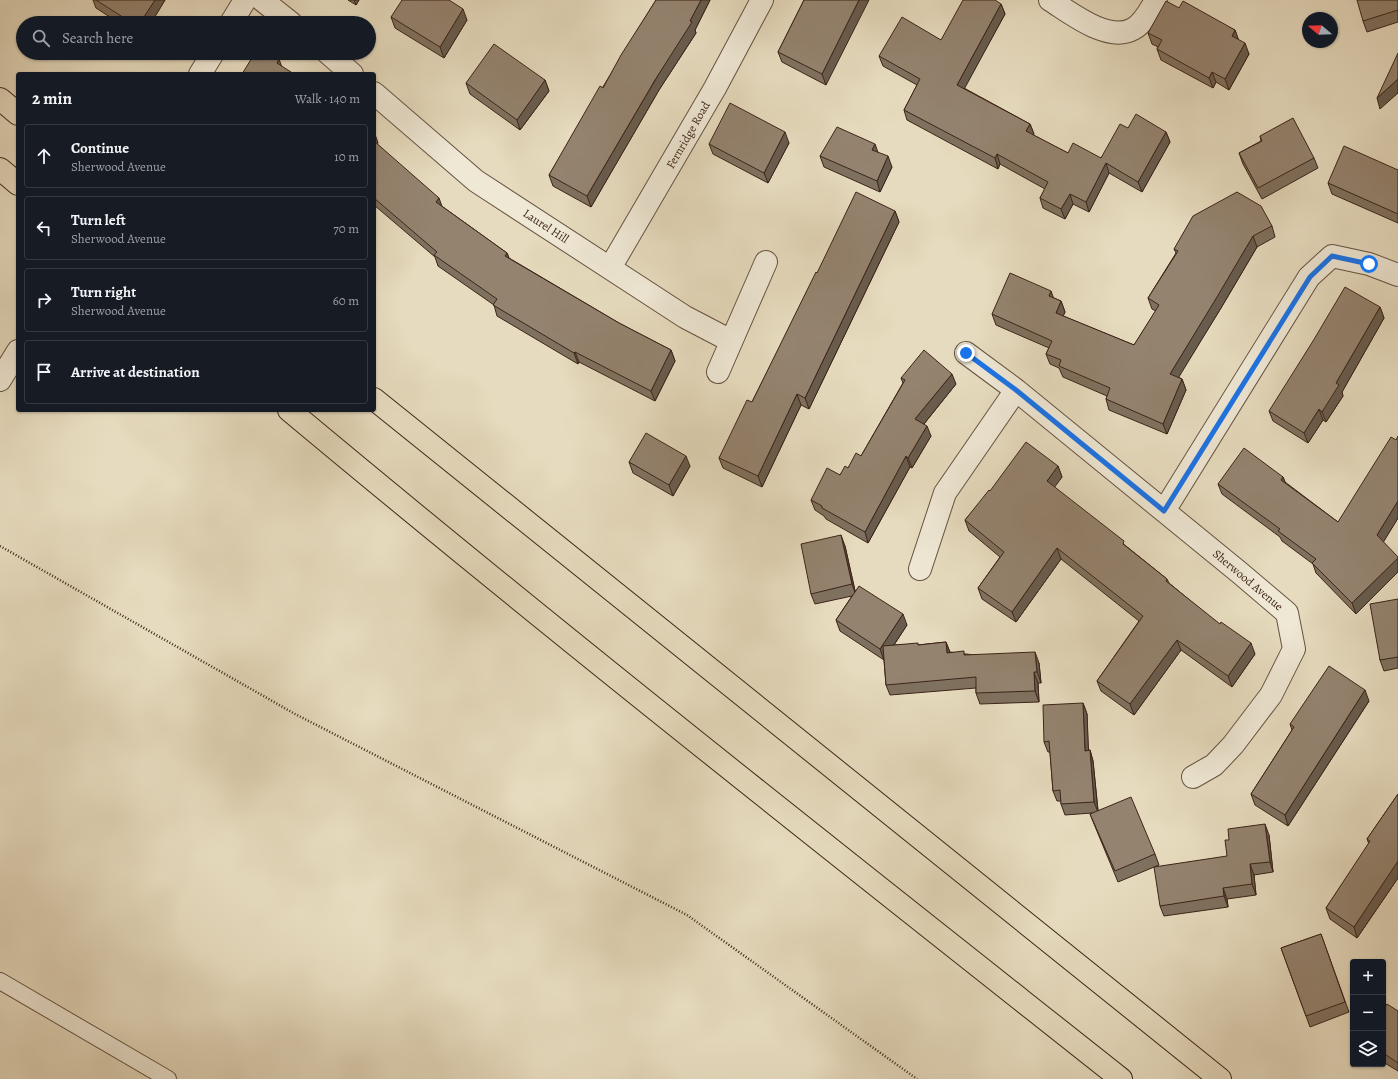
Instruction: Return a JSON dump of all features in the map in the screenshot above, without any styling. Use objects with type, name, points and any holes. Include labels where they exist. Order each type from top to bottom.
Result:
[{"type":"highway","points":[[0,99],[16,112]]},
{"type":"highway","points":[[0,169],[16,182]]},
{"type":"highway","points":[[376,401],[1220,1079]]},
{"type":"highway","points":[[291,412],[460,552],[1121,1079]]},
{"type":"street","points":[[236,16],[246,0]]},
{"type":"street","points":[[262,0],[282,16]]},
{"type":"street","name":"Fernridge Road","points":[[610,268],[711,95],[762,0]]},
{"type":"street","points":[[1050,0],[1098,29],[1118,34],[1134,29],[1149,13],[1156,0]]},
{"type":"street","points":[[201,72],[209,60]]},
{"type":"street","points":[[336,60],[350,72]]},
{"type":"street","name":"Laurel Hill","points":[[376,95],[476,181],[685,317],[731,341]]},
{"type":"street","points":[[1164,511],[1310,277],[1332,256],[1369,264],[1398,275]]},
{"type":"street","points":[[718,372],[766,262]]},
{"type":"street","name":"Sherwood Avenue","points":[[966,353],[1016,390],[1287,613],[1294,649],[1271,694],[1233,745],[1214,765],[1193,777]]},
{"type":"street","points":[[0,380],[16,354]]},
{"type":"street","points":[[920,569],[945,493],[1016,390]]},
{"type":"lane","points":[[0,981],[168,1079]]},
{"type":"path","points":[[0,546],[295,714],[687,915],[917,1079]]},
{"type":"building","points":[[96,0],[155,0],[145,16],[121,16]]},
{"type":"building","points":[[402,0],[449,0],[463,9],[440,47],[391,17]]},
{"type":"building","points":[[656,0],[701,0],[690,21],[692,22],[655,80],[587,196],[549,175],[600,86],[603,88],[621,55]]},
{"type":"building","points":[[804,0],[859,0],[822,74],[778,52]]},
{"type":"building","points":[[963,0],[995,0],[1001,4],[957,85],[1030,124],[1026,131],[1068,153],[1073,143],[1101,158],[1120,124],[1128,128],[1136,114],[1166,132],[1138,182],[1106,163],[1086,202],[1070,194],[1061,209],[1040,198],[1048,182],[997,154],[995,158],[904,110],[920,79],[879,56],[902,17],[941,40]]},
{"type":"building","points":[[1357,0],[1398,0],[1398,10],[1363,21]]},
{"type":"building","points":[[1166,1],[1179,8],[1183,1],[1235,30],[1232,36],[1245,43],[1225,79],[1212,72],[1209,78],[1157,49],[1162,40],[1148,33]]},
{"type":"building","points":[[494,44],[545,80],[517,120],[466,83]]},
{"type":"building","points":[[1398,53],[1398,79],[1377,98]]},
{"type":"building","points":[[251,60],[278,60],[277,63],[291,72],[243,72]]},
{"type":"building","points":[[730,103],[785,132],[764,173],[709,144]]},
{"type":"building","points":[[1293,118],[1314,158],[1258,188],[1239,153],[1262,141],[1260,136]]},
{"type":"building","points":[[837,127],[875,144],[872,150],[888,156],[877,181],[820,156]]},
{"type":"building","points":[[376,143],[439,198],[436,202],[507,253],[505,256],[619,323],[671,350],[651,391],[575,352],[574,353],[493,305],[497,299],[434,255],[437,252],[376,200]]},
{"type":"building","points":[[1344,146],[1398,170],[1398,214],[1328,183]]},
{"type":"building","points":[[856,192],[895,211],[805,398],[797,394],[758,476],[719,458],[747,400],[752,402]]},
{"type":"building","points":[[1237,192],[1261,206],[1272,226],[1253,236],[1170,374],[1182,379],[1163,424],[1106,399],[1110,388],[1059,366],[1061,360],[1046,354],[1052,341],[992,314],[1010,273],[1051,291],[1049,296],[1061,301],[1056,313],[1134,345],[1159,305],[1148,298],[1178,251],[1174,249],[1193,216]]},
{"type":"building","points":[[1345,287],[1380,307],[1336,383],[1339,385],[1322,412],[1319,409],[1304,433],[1269,411]]},
{"type":"building","points":[[924,350],[952,374],[915,419],[927,426],[908,458],[906,456],[865,532],[822,508],[822,506],[811,500],[827,468],[840,475],[845,466],[848,468],[856,453],[861,456],[905,380],[901,378]]},
{"type":"building","points":[[646,433],[686,456],[669,485],[629,462]]},
{"type":"building","points":[[1398,436],[1398,501],[1377,535],[1398,558],[1352,603],[1312,563],[1316,559],[1278,531],[1280,529],[1218,484],[1244,448],[1283,477],[1281,480],[1338,522],[1391,437],[1396,440]]},
{"type":"building","points":[[1026,442],[1058,466],[1047,481],[1124,541],[1123,544],[1220,624],[1221,622],[1251,643],[1228,676],[1177,640],[1130,704],[1097,681],[1143,616],[1057,548],[1012,612],[978,588],[1004,552],[965,520],[989,490],[990,491]]},
{"type":"building","points":[[841,535],[852,584],[811,594],[801,544]]},
{"type":"building","points":[[859,586],[903,614],[880,649],[836,620]]},
{"type":"building","points":[[1398,599],[1398,657],[1380,660],[1370,604]]},
{"type":"building","points":[[946,642],[947,653],[964,651],[964,655],[1035,652],[1037,672],[1034,672],[1035,691],[976,693],[976,677],[886,685],[883,646],[918,643],[918,645]]},
{"type":"building","points":[[1329,666],[1365,690],[1285,815],[1251,794],[1294,727],[1290,724]]},
{"type":"building","points":[[1083,703],[1085,751],[1090,750],[1094,802],[1061,804],[1060,790],[1053,791],[1049,741],[1044,742],[1043,705]]},
{"type":"building","points":[[1398,794],[1398,861],[1354,927],[1326,908],[1370,841],[1367,839]]},
{"type":"building","points":[[1131,797],[1155,854],[1115,871],[1090,814]]},
{"type":"building","points":[[1265,824],[1270,862],[1250,864],[1252,884],[1223,888],[1224,896],[1160,906],[1154,867],[1227,856],[1225,840],[1229,840],[1228,829]]},
{"type":"building","points":[[1321,934],[1345,1002],[1306,1016],[1281,948]]},
{"type":"building","points":[[1387,1004],[1398,1011],[1398,1063],[1386,1055]]},
{"type":"route","points":[[966,353],[1016,390],[1164,511],[1310,277],[1332,256],[1369,264]]}]
